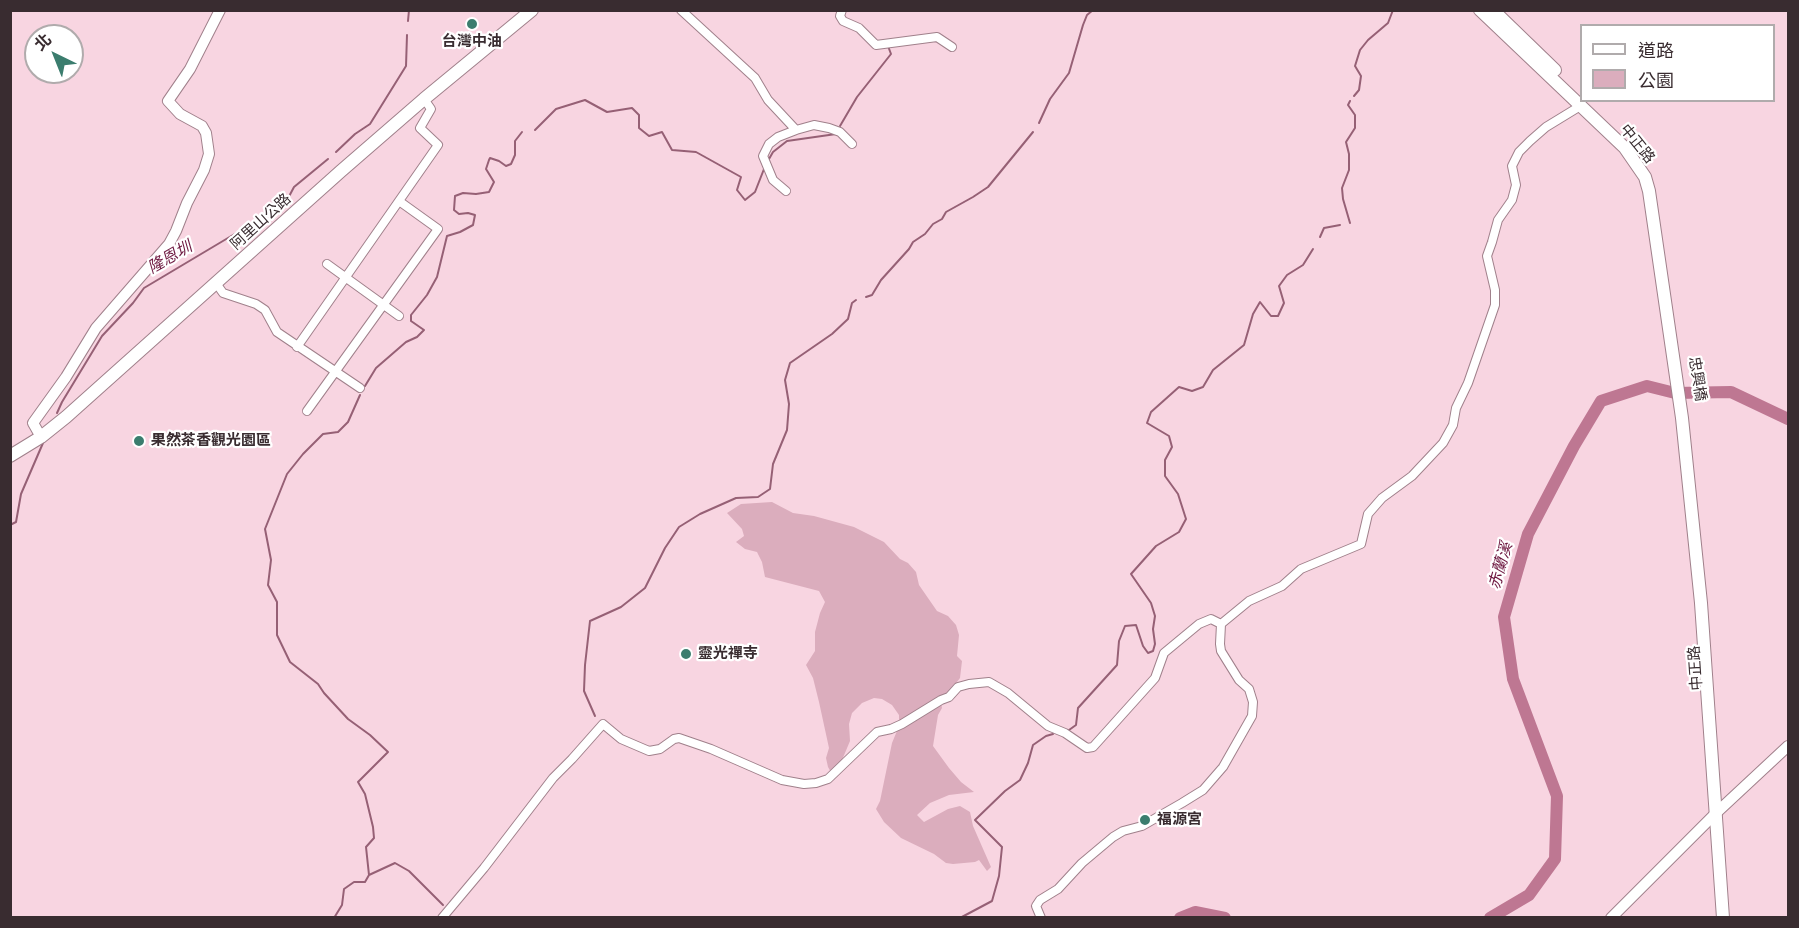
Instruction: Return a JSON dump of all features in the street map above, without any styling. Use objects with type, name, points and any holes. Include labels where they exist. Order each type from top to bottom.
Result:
[{"type":"main road","name":"阿里山公路","points":[[10,456],[41,437],[424,99],[532,10]]},
{"type":"main road","name":"中正路","points":[[1480,10],[1580,98]]},
{"type":"main road","name":"中正路","points":[[1493,10],[1580,98]]},
{"type":"main road","name":"中正路","points":[[1584,102],[1625,148],[1645,177],[1674,347]]},
{"type":"main road","name":"忠興橋","points":[[1674,347],[1685,418]]},
{"type":"main road","name":"中正路","points":[[1685,418],[1728,918]]},
{"type":"main road","name":"中正路","points":[[1718,812],[1723,918]]},
{"type":"street","points":[[41,437],[33,423],[66,377],[100,323],[169,244],[204,170],[209,154],[206,133],[202,126],[180,114],[168,100],[198,55],[220,10]]},
{"type":"street","points":[[681,10],[755,78],[768,100],[796,130]]},
{"type":"street","points":[[842,10],[840,16],[843,21],[859,28],[876,45],[938,37],[952,47]]},
{"type":"street","points":[[297,347],[438,145],[420,128],[431,109],[424,99]]},
{"type":"street","points":[[1041,918],[1036,906],[1040,900],[1059,889],[1082,863],[1123,831],[1142,826],[1203,790],[1223,767],[1252,716],[1253,702],[1249,689],[1239,680],[1221,651],[1221,624],[1249,601],[1282,586],[1301,569],[1360,544],[1368,514],[1382,498],[1412,476],[1443,443],[1453,425],[1456,408],[1468,383],[1495,305],[1495,290],[1486,256],[1498,220],[1512,200],[1516,186],[1512,166],[1519,152],[1530,141],[1582,102]]},
{"type":"street","points":[[786,191],[773,180],[763,156],[769,144],[778,136],[814,125],[840,132],[852,144]]},
{"type":"street","points":[[307,411],[438,228],[399,201]]},
{"type":"street","points":[[327,264],[399,316]]},
{"type":"street","points":[[216,283],[223,293],[255,304],[265,310],[277,332],[360,388]]},
{"type":"street","points":[[442,918],[484,868],[553,778],[603,724],[621,739],[649,751],[660,749],[679,738],[711,749],[782,780],[804,784],[816,783],[828,779],[877,732],[902,724],[949,696],[958,687],[989,682],[1008,693],[1048,726],[1065,733],[1087,748],[1093,747],[1155,678],[1164,653],[1199,624],[1211,619],[1221,624]]},
{"type":"street","points":[[1611,918],[1788,746]]},
{"type":"green space","points":[[772,502],[793,513],[854,527],[884,542],[916,572],[919,585],[937,611],[948,616],[956,625],[959,635],[957,656],[962,661],[960,678],[941,703],[942,708],[938,715],[933,746],[961,782],[974,792],[949,795],[930,803],[917,815],[924,822],[948,809],[960,806],[970,812],[973,826],[991,867],[987,871],[979,860],[946,863],[934,854],[901,838],[884,822],[876,809],[880,801],[892,743],[899,726],[899,715],[892,705],[882,699],[874,698],[862,703],[852,713],[849,724],[850,741],[842,760],[832,774],[826,758],[829,748],[819,702],[813,678],[806,665],[815,651],[815,632],[825,602],[819,591],[765,577],[757,552],[745,549],[736,542],[744,536],[742,529],[727,513],[741,504]]},
{"type":"waterway","name":"隆恩圳","points":[[408,21],[409,10]]},
{"type":"waterway","points":[[1039,123],[1050,99],[1069,73],[1083,25],[1087,15],[1093,10]]},
{"type":"waterway","points":[[1354,96],[1359,90],[1361,76],[1355,66],[1360,50],[1388,23],[1393,10]]},
{"type":"waterway","name":"隆恩圳","points":[[336,152],[355,134],[370,124],[406,66],[407,35]]},
{"type":"waterway","points":[[840,126],[857,97],[891,54],[888,46]]},
{"type":"waterway","points":[[535,130],[556,109],[585,100],[607,112],[632,108],[639,115],[639,128],[649,136],[662,132],[672,150],[696,152],[741,177],[737,190],[745,200],[755,192],[764,169]]},
{"type":"waterway","points":[[1350,101],[1348,105],[1355,115],[1355,128],[1346,142],[1349,170],[1342,188],[1350,223]]},
{"type":"waterway","points":[[365,386],[376,368],[424,330],[411,321],[411,315],[427,295],[437,277],[447,236],[473,225],[475,215],[459,214],[454,210],[455,196],[463,193],[489,192],[494,182],[486,169],[490,158],[506,166],[511,164],[515,155],[515,141],[522,132]]},
{"type":"waterway","points":[[866,297],[872,295],[881,280],[913,242],[942,219],[946,212],[988,187],[1033,132]]},
{"type":"waterway","points":[[769,159],[773,152],[787,141],[836,134]]},
{"type":"waterway","name":"隆恩圳","points":[[57,413],[102,336],[144,288],[285,204],[294,187],[328,159]]},
{"type":"waterway","points":[[1320,237],[1324,228],[1340,225]]},
{"type":"waterway","points":[[1069,730],[1076,725],[1078,708],[1117,665],[1119,641],[1125,626],[1136,625],[1143,646],[1148,653],[1153,651],[1155,644],[1153,629],[1155,616],[1151,603],[1131,574],[1156,546],[1179,532],[1186,519],[1178,494],[1165,476],[1165,460],[1172,447],[1169,436],[1147,423],[1151,412],[1179,387],[1192,391],[1203,387],[1213,370],[1244,345],[1253,314],[1260,302],[1271,316],[1278,316],[1284,303],[1279,286],[1287,275],[1303,265],[1313,249]]},
{"type":"waterway","points":[[595,716],[584,691],[590,621],[621,607],[645,588],[665,548],[679,527],[700,514],[736,498],[758,497],[770,489],[773,464],[787,430],[789,404],[785,380],[790,363],[832,334],[848,319],[852,303],[856,300]]},
{"type":"waterway","name":"赤蘭溪","points":[[1490,918],[1529,895],[1555,859],[1557,796],[1513,679],[1504,617],[1528,534],[1574,446],[1601,401],[1647,386],[1675,393],[1731,392],[1788,419]]},
{"type":"waterway","points":[[334,918],[342,905],[344,889],[354,882],[365,882],[369,875],[366,847],[374,838],[373,827],[365,794],[358,782],[388,752],[348,719],[318,684],[290,662],[277,635],[277,602],[268,585],[271,560],[265,529],[287,474],[323,434],[338,432],[348,422],[360,395]]},
{"type":"waterway","name":"隆恩圳","points":[[10,525],[16,522],[21,494],[43,443]]},
{"type":"waterway","points":[[960,918],[992,901],[999,876],[1002,847],[975,820],[1020,780],[1033,745],[1053,734]]},
{"type":"waterway","points":[[369,875],[395,863],[409,871],[443,905]]},
{"type":"waterway","name":"赤蘭溪","points":[[1180,918],[1195,912],[1225,918]]},
{"type":"place","name":"台灣中油","points":[[472,24]]},
{"type":"place","name":"果然茶香觀光園區","points":[[139,441]]},
{"type":"place","name":"靈光禪寺","points":[[686,654]]},
{"type":"place","name":"福源宮","points":[[1145,820]]}]
